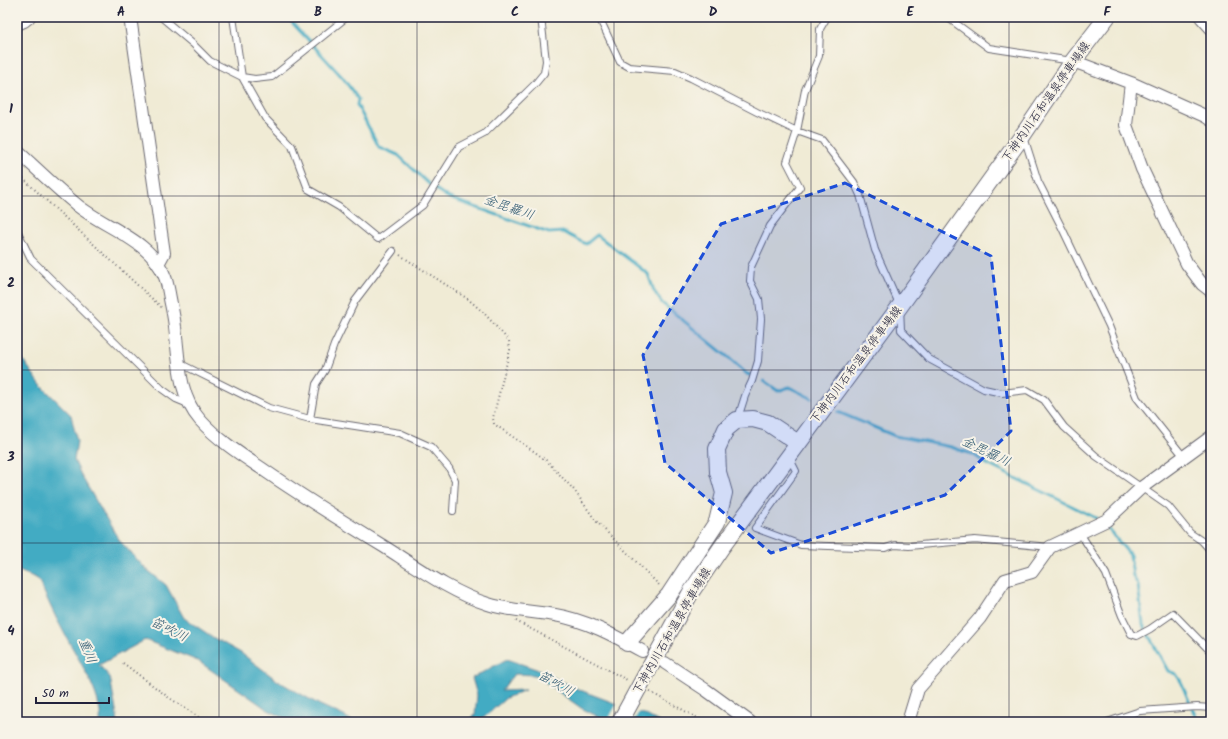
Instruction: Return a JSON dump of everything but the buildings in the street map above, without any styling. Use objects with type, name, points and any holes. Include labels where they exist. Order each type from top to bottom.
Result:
[{"type":"main road","name":"下神内川石和温泉停車場線","points":[[620,722],[691,592],[721,548],[900,306],[1023,135],[1073,62],[1107,17]]},
{"type":"main road","points":[[627,643],[669,595],[717,522],[724,493],[718,472],[717,449],[726,429],[737,420],[753,419],[768,423],[793,450]]},
{"type":"street","points":[[17,24],[29,17]]},
{"type":"street","points":[[130,17],[164,253],[158,264]]},
{"type":"street","points":[[1201,17],[1211,28]]},
{"type":"street","points":[[1073,62],[1131,83],[1211,120]]},
{"type":"street","points":[[1131,83],[1126,125],[1142,169],[1187,264],[1202,284],[1211,291]]},
{"type":"street","points":[[17,151],[78,206],[136,243],[150,254],[158,264],[166,277],[175,325],[183,388],[190,404],[200,420],[238,452],[327,512],[452,587],[486,604],[509,610],[556,615],[572,619],[642,651]]},
{"type":"street","points":[[908,722],[918,689],[980,618],[1005,580],[1032,572],[1050,547],[1107,520],[1141,488],[1211,437]]},
{"type":"street","points":[[665,663],[750,722]]},
{"type":"lane","points":[[161,17],[193,44],[210,61],[242,78],[256,79],[272,77],[347,17]]},
{"type":"lane","points":[[233,17],[242,78],[265,118],[292,146],[308,189],[339,206],[378,239],[423,205],[459,147],[484,134],[535,84],[544,73],[546,61],[541,17]]},
{"type":"lane","points":[[599,17],[620,62],[629,67],[675,71],[797,131],[822,140],[854,182],[860,195],[875,250],[900,306],[901,330],[929,359],[984,390],[1002,393],[1027,390],[1044,400],[1064,427],[1096,456],[1168,506],[1190,533],[1202,541],[1211,551]]},
{"type":"lane","points":[[737,420],[758,361],[761,319],[759,299],[750,281],[751,267],[770,226],[800,187],[787,162],[797,131],[805,90],[820,56],[820,29],[827,17]]},
{"type":"lane","points":[[947,17],[989,48],[1073,62]]},
{"type":"lane","points":[[1023,135],[1038,181],[1109,326],[1137,398],[1184,457]]},
{"type":"lane","points":[[17,230],[31,260],[162,389],[176,399],[190,404]]},
{"type":"lane","points":[[310,419],[316,384],[325,370],[334,346],[355,301],[393,251]]},
{"type":"lane","points":[[179,363],[269,408],[310,419],[400,433],[431,447],[449,468],[455,480],[453,511]]},
{"type":"lane","points":[[793,450],[796,472],[755,528],[801,545],[885,548],[895,545],[909,546],[976,540],[1050,547]]},
{"type":"lane","points":[[1080,532],[1106,574],[1122,616],[1131,634],[1137,636],[1173,613],[1211,652]]},
{"type":"lane","points":[[1107,722],[1140,710],[1197,707],[1211,708]]},
{"type":"path","points":[[17,173],[161,307]]},
{"type":"path","points":[[393,251],[468,299],[484,313],[509,341],[510,350],[493,418],[494,424],[547,461],[574,490],[596,521],[669,595]]},
{"type":"path","points":[[512,619],[638,688],[705,722]]},
{"type":"path","points":[[123,663],[168,697],[206,722]]},
{"type":"highlighted area","points":[[845,183],[991,256],[1011,431],[945,495],[771,553],[665,463],[643,355],[721,224]]},
{"type":"water","points":[[17,351],[40,384],[71,415],[77,441],[74,460],[82,477],[119,540],[145,568],[166,585],[184,618],[214,638],[241,653],[278,681],[354,722],[293,722],[268,710],[198,661],[145,640],[99,665],[110,677],[118,722],[100,722],[100,712],[93,687],[67,639],[38,579],[17,570]]},
{"type":"water","name":"笛吹川","points":[[507,659],[536,669],[580,690],[646,715],[659,722],[611,722],[581,708],[535,675],[514,674],[501,691],[525,690],[506,698],[479,722],[466,722],[475,715],[477,695],[472,678]]},
{"type":"pier","points":[[618,702],[640,710],[633,722],[607,722]]},
{"type":"waterway","name":"金毘羅川","points":[[287,17],[343,78],[358,99],[357,105],[379,147],[398,155],[431,186],[449,198],[549,233],[563,232],[586,244],[597,235],[648,274],[654,291],[662,303],[750,375]]},
{"type":"waterway","name":"金毘羅川","points":[[764,381],[778,391],[789,387],[811,398]]},
{"type":"waterway","name":"金毘羅川","points":[[838,412],[895,436],[951,447],[974,455],[987,464],[1096,518]]},
{"type":"waterway","name":"金毘羅川","points":[[1105,525],[1130,555],[1133,576],[1138,585],[1143,625],[1168,671],[1176,674],[1180,680],[1198,722]]},
{"type":"water label","name":"重川","points":[[87,651]]}]
